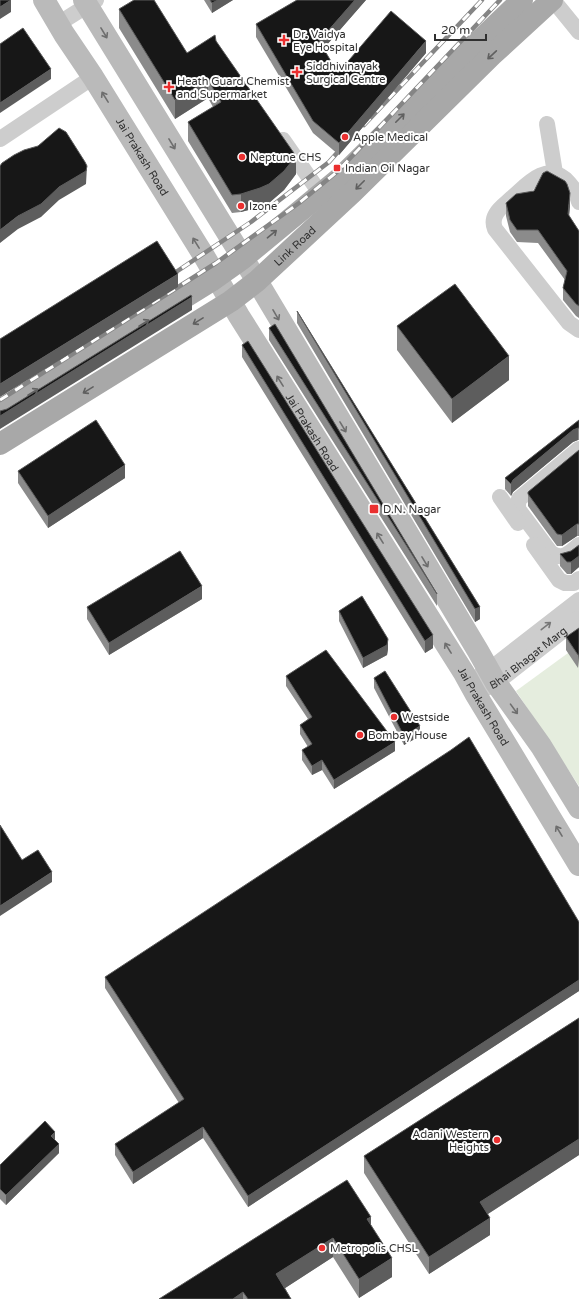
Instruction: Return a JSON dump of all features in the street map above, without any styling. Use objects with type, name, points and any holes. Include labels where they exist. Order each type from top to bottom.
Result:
[{"type":"main road","name":"Jai Prakash Road","points":[[44,0],[93,77],[239,316],[472,687],[579,865]]},
{"type":"main road","name":"Link Road","points":[[0,412],[216,277],[242,258],[326,203],[340,178],[478,41],[522,0]]},
{"type":"main road","name":"Link Road","points":[[0,444],[231,301],[257,282],[326,203],[552,0]]},
{"type":"main road","name":"Jai Prakash Road","points":[[90,2],[492,676],[541,746],[579,808]]},
{"type":"street","points":[[552,0],[579,32]]},
{"type":"street","points":[[58,24],[90,2]]},
{"type":"street","points":[[0,139],[93,77]]},
{"type":"street","points":[[547,124],[555,173]]},
{"type":"street","points":[[276,130],[326,203]]},
{"type":"street","points":[[579,202],[578,196],[572,185],[555,173],[544,173],[535,178],[496,212],[493,225],[494,229],[569,323],[579,330]]},
{"type":"street","points":[[579,450],[519,499],[518,504],[518,510],[551,552],[556,556],[563,557],[579,546]]},
{"type":"street","points":[[500,497],[559,580],[565,583],[574,583],[579,579]]},
{"type":"street","points":[[527,649],[579,600]]},
{"type":"street","name":"Bhai Bhagat Marg","points":[[472,687],[492,676],[527,649],[579,618]]},
{"type":"green space","points":[[579,645],[579,786],[516,691]]},
{"type":"building","points":[[0,0],[11,0],[0,7]]},
{"type":"building","points":[[134,0],[154,0],[187,53],[215,35],[216,41],[296,156],[284,171],[269,184],[241,194],[232,195],[188,122],[221,102],[208,80],[175,100],[119,9]]},
{"type":"building","points":[[210,0],[218,0],[212,3]]},
{"type":"building","points":[[297,0],[355,0],[319,41],[338,73],[391,11],[426,41],[339,143],[313,121],[256,24]]},
{"type":"building","points":[[23,28],[51,69],[0,103],[0,44]]},
{"type":"building","points":[[59,128],[66,132],[85,162],[87,166],[86,171],[59,187],[41,204],[18,216],[0,230],[0,166],[14,155],[38,146]]},
{"type":"building","points":[[547,171],[565,181],[570,193],[568,214],[579,231],[579,306],[563,288],[567,271],[538,230],[517,230],[510,220],[506,203],[516,194],[534,191],[543,173]]},
{"type":"building","points":[[157,241],[178,274],[0,384],[0,339]]},
{"type":"building","points":[[455,284],[509,356],[452,399],[397,326]]},
{"type":"building","points":[[191,295],[192,297],[0,416],[0,411],[7,409]]},
{"type":"building","points":[[297,311],[480,607],[475,609]]},
{"type":"building","points":[[275,324],[437,594],[269,328]]},
{"type":"building","points":[[248,341],[433,635],[425,641],[242,345]]},
{"type":"building","points":[[96,420],[125,465],[48,516],[18,471]]},
{"type":"building","points":[[579,420],[579,428],[573,430],[513,480],[511,484],[505,478]]},
{"type":"building","points":[[579,450],[579,524],[562,535],[557,534],[528,492]]},
{"type":"building","points":[[579,545],[579,556],[571,562],[567,562],[560,554],[571,551]]},
{"type":"building","points":[[180,551],[202,586],[109,643],[87,607]]},
{"type":"building","points":[[362,596],[388,639],[387,645],[363,658],[339,611]]},
{"type":"building","points":[[579,628],[579,655],[578,655],[566,637]]},
{"type":"building","points":[[326,650],[395,742],[334,780],[322,760],[312,766],[302,750],[312,744],[300,725],[312,717],[286,676]]},
{"type":"building","points":[[385,671],[420,726],[404,736],[374,678]]},
{"type":"building","points":[[469,737],[579,922],[579,980],[248,1196],[203,1127],[133,1172],[115,1144],[184,1099],[105,977]]},
{"type":"building","points":[[0,825],[22,860],[38,850],[52,872],[0,906]]},
{"type":"building","name":"Adani Western Heights","points":[[579,1018],[579,1139],[480,1202],[490,1218],[429,1257],[364,1156]]},
{"type":"building","points":[[45,1121],[55,1132],[51,1136],[59,1144],[6,1195],[0,1189],[0,1165]]},
{"type":"building","points":[[347,1180],[371,1217],[367,1219],[392,1258],[359,1279],[333,1238],[276,1274],[291,1299],[248,1299],[243,1292],[233,1299],[159,1299]]},
{"type":"railway","points":[[364,125],[482,0]]},
{"type":"railway","points":[[0,400],[216,263],[299,203],[338,171],[500,0]]},
{"type":"railway","points":[[167,278],[251,222],[329,162],[344,145]]},
{"type":"place","name":"Dr. Vaidya Eye Hospital","points":[[284,40]]},
{"type":"place","name":"Siddhivinayak Surgical Centre","points":[[297,72]]},
{"type":"place","name":"Heath Guard Chemist and Supermarket","points":[[169,87]]},
{"type":"place","name":"Apple Medical","points":[[345,137]]},
{"type":"place","name":"Neptune CHS","points":[[242,157]]},
{"type":"place","name":"Indian Oil Nagar","points":[[337,168]]},
{"type":"place","name":"Izone","points":[[241,206]]},
{"type":"place","name":"D.N. Nagar","points":[[374,509]]},
{"type":"place","name":"Westside","points":[[394,717]]},
{"type":"place","name":"Bombay House","points":[[360,735]]},
{"type":"place","name":"Adani Western Heights","points":[[497,1140]]},
{"type":"place","name":"Metropolis CHSL","points":[[322,1248]]}]
